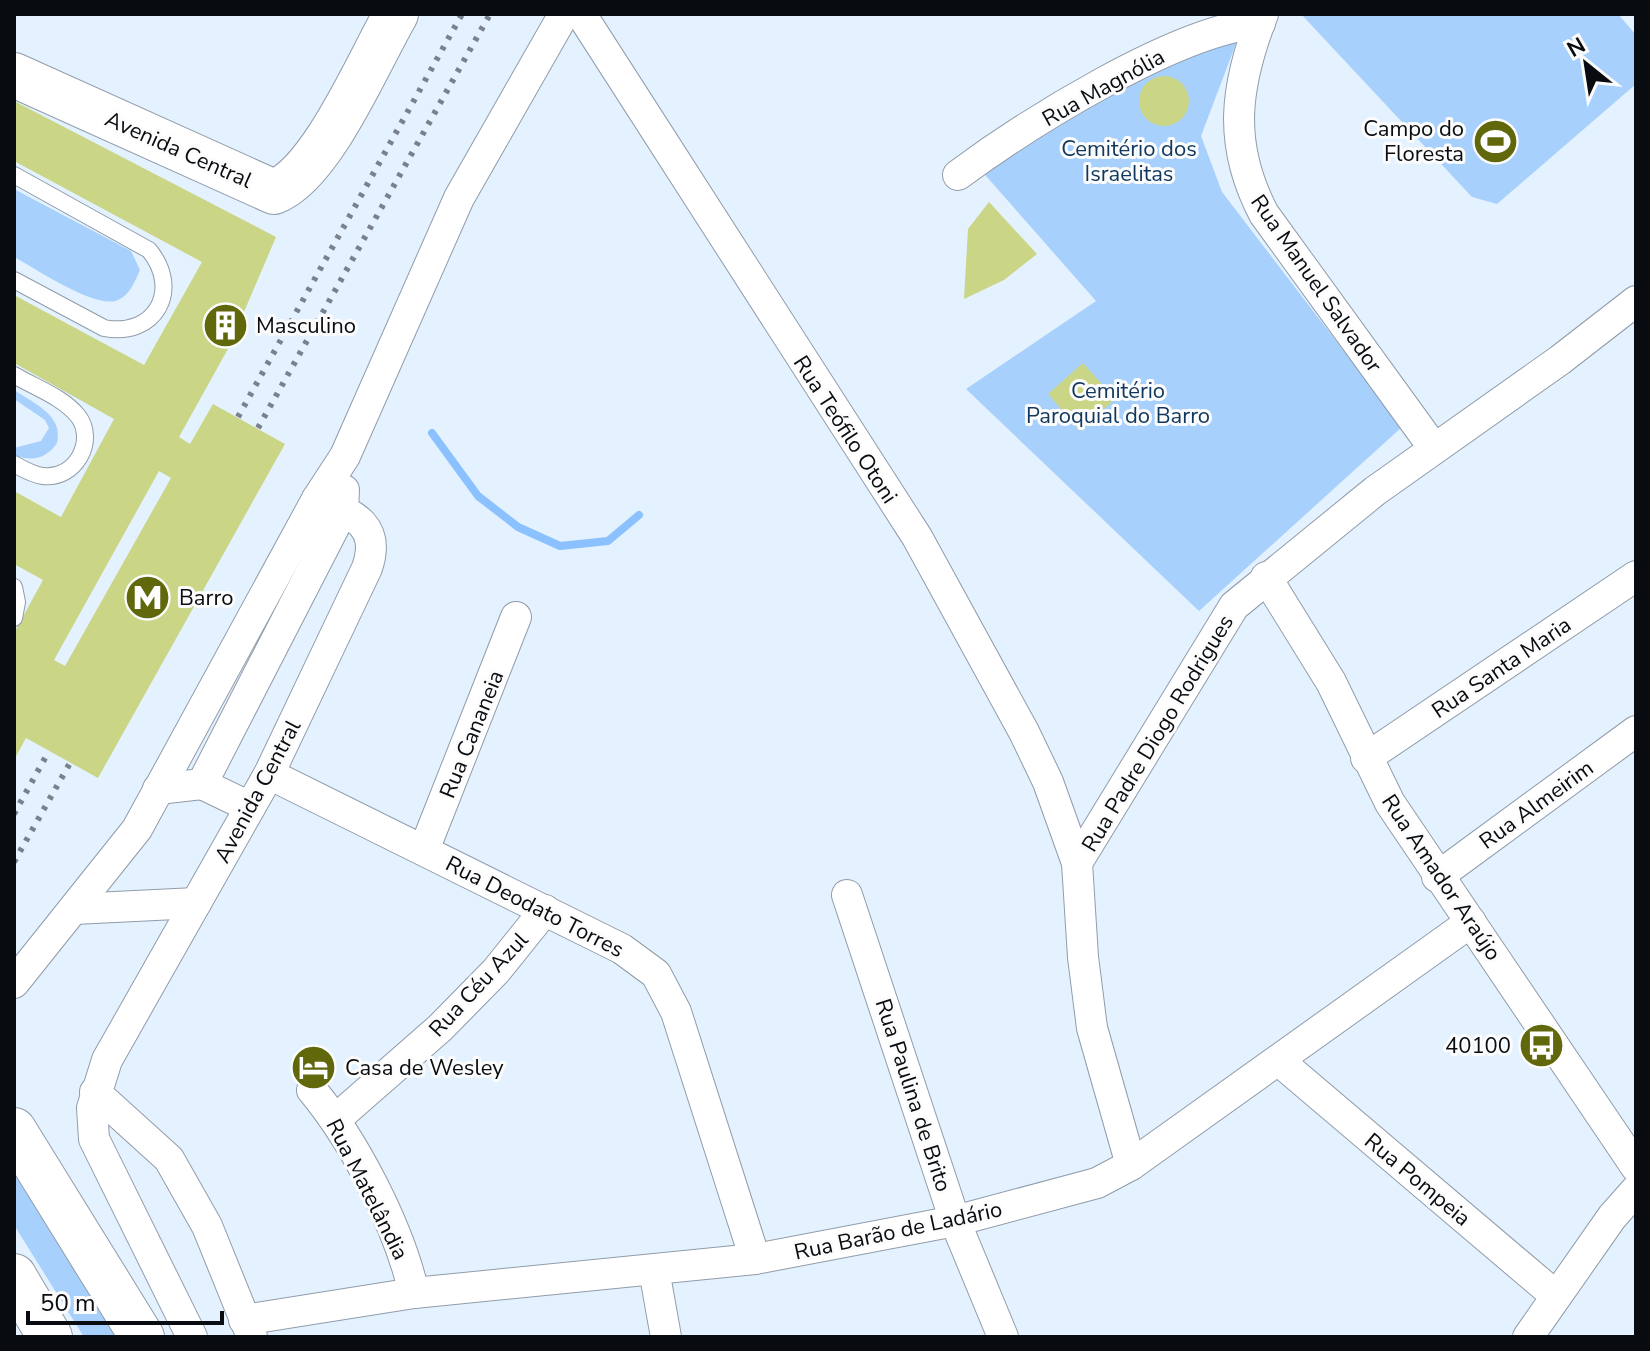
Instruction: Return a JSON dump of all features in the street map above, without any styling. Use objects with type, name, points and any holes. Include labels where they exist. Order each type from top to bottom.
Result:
[{"type":"main road","name":"Avenida Central","points":[[14,75],[274,192],[303,175],[396,14]]},
{"type":"main road","points":[[23,1144],[142,1337]]},
{"type":"main road","points":[[81,1234],[125,1273],[170,1337]]},
{"type":"main road","points":[[14,1276],[50,1337]]},
{"type":"street","points":[[202,784],[330,504],[345,456],[459,198],[564,14]]},
{"type":"street","name":"Rua Teófilo Otoni","points":[[581,14],[917,537],[1024,732],[1048,782],[1077,863]]},
{"type":"street","name":"Rua Magnólia","points":[[958,175],[999,144],[1178,46],[1216,30],[1261,19]]},
{"type":"street","name":"Rua Manuel Salvador","points":[[1261,19],[1241,76],[1240,156],[1249,187],[1264,214],[1433,447]]},
{"type":"street","name":"Rua Padre Diogo Rodrigues","points":[[1131,1165],[1092,1028],[1083,957],[1077,863],[1224,602],[1266,577],[1433,447],[1560,360],[1636,301]]},
{"type":"street","points":[[14,983],[137,829],[330,504]]},
{"type":"street","name":"Avenida Central","points":[[192,1337],[94,1139],[91,1125],[95,1092],[107,1060],[269,774],[372,553],[366,529],[330,504]]},
{"type":"street","name":"Rua Santa Maria","points":[[1366,758],[1636,576]]},
{"type":"street","name":"Rua Amador Araújo","points":[[1266,577],[1331,682],[1366,758],[1437,877],[1471,922],[1636,1167]]},
{"type":"street","name":"Rua Cananeia","points":[[424,850],[516,617]]},
{"type":"street","name":"Rua Almeirim","points":[[1437,877],[1636,731]]},
{"type":"street","name":"Rua Deodato Torres","points":[[269,774],[622,949],[656,974],[665,988],[696,1071],[755,1259]]},
{"type":"street","points":[[158,789],[202,784],[250,807]]},
{"type":"street","name":"Rua Paulina de Brito","points":[[847,895],[955,1221],[1003,1337]]},
{"type":"street","points":[[74,909],[196,903]]},
{"type":"street","name":"Rua Céu Azul","points":[[336,1119],[440,1028],[496,971],[545,910]]},
{"type":"street","name":"Rua Barão de Ladário","points":[[248,1329],[414,1293],[755,1259],[955,1221],[1097,1183],[1131,1165],[1471,922]]},
{"type":"street","name":"Rua Pompeia","points":[[1279,1061],[1556,1296]]},
{"type":"street","name":"Rua Matelândia","points":[[312,1090],[336,1119],[401,1246],[414,1293]]},
{"type":"street","points":[[95,1092],[169,1159],[207,1226],[248,1329]]},
{"type":"street","points":[[1528,1337],[1636,1190]]},
{"type":"street","points":[[654,1270],[666,1337]]},
{"type":"lane","points":[[14,175],[149,250],[161,269],[166,291],[162,303],[146,320],[119,331],[104,328],[14,280]]},
{"type":"lane","points":[[14,375],[70,408],[84,428],[83,452],[77,462],[57,475],[33,474],[14,464]]},
{"type":"lane","points":[[14,587],[17,602],[14,618]]},
{"type":"green space","name":"Campo do Floresta","points":[[1301,14],[1618,14],[1636,35],[1636,84],[1497,204],[1472,197]]},
{"type":"green space","points":[[1240,33],[1201,136],[1222,192],[1402,427],[1199,611],[966,389],[1096,301],[979,168],[1012,140]]},
{"type":"green space","points":[[14,189],[131,251],[140,270],[126,295],[118,300],[95,299],[14,257]]},
{"type":"green space","points":[[14,390],[38,405],[56,425],[57,443],[43,456],[27,458],[14,455],[14,448],[41,441],[49,428],[45,420],[14,399]]},
{"type":"green space","points":[[14,1159],[130,1337],[84,1337],[14,1225]]},
{"type":"building","points":[[1164,76],[1182,83],[1189,101],[1182,119],[1164,126],[1146,119],[1139,101],[1146,83]]},
{"type":"building","points":[[14,101],[276,237],[229,347],[179,437],[190,444],[213,404],[285,444],[98,778],[26,738],[14,760],[14,633],[43,580],[14,564],[14,491],[61,517],[114,419],[14,363],[14,295],[144,365],[202,262],[14,161]],"holes":[[[159,471],[171,478],[65,666],[54,660]]]},
{"type":"building","points":[[989,202],[1037,254],[1004,280],[964,299],[968,229]]},
{"type":"building","points":[[1083,363],[1115,399],[1080,431],[1048,394]]},
{"type":"waterway","points":[[432,433],[478,496],[518,527],[560,546],[608,541],[639,515]]},
{"type":"railway","points":[[238,417],[462,14]]},
{"type":"railway","points":[[258,428],[490,14]]},
{"type":"railway","points":[[14,814],[49,751]]},
{"type":"railway","points":[[14,862],[70,763]]},
{"type":"place","name":"Campo do Floresta","points":[[1495,141]]},
{"type":"place","name":"Masculino","points":[[225,325]]},
{"type":"place","name":"Barro","points":[[148,597]]},
{"type":"place","name":"40100","points":[[1542,1045]]},
{"type":"place","name":"Casa de Wesley","points":[[314,1067]]},
{"type":"park label","name":"Cemitério dos Israelitas","points":[[1129,160]]},
{"type":"park label","name":"Cemitério Paroquial do Barro","points":[[1118,402]]}]
